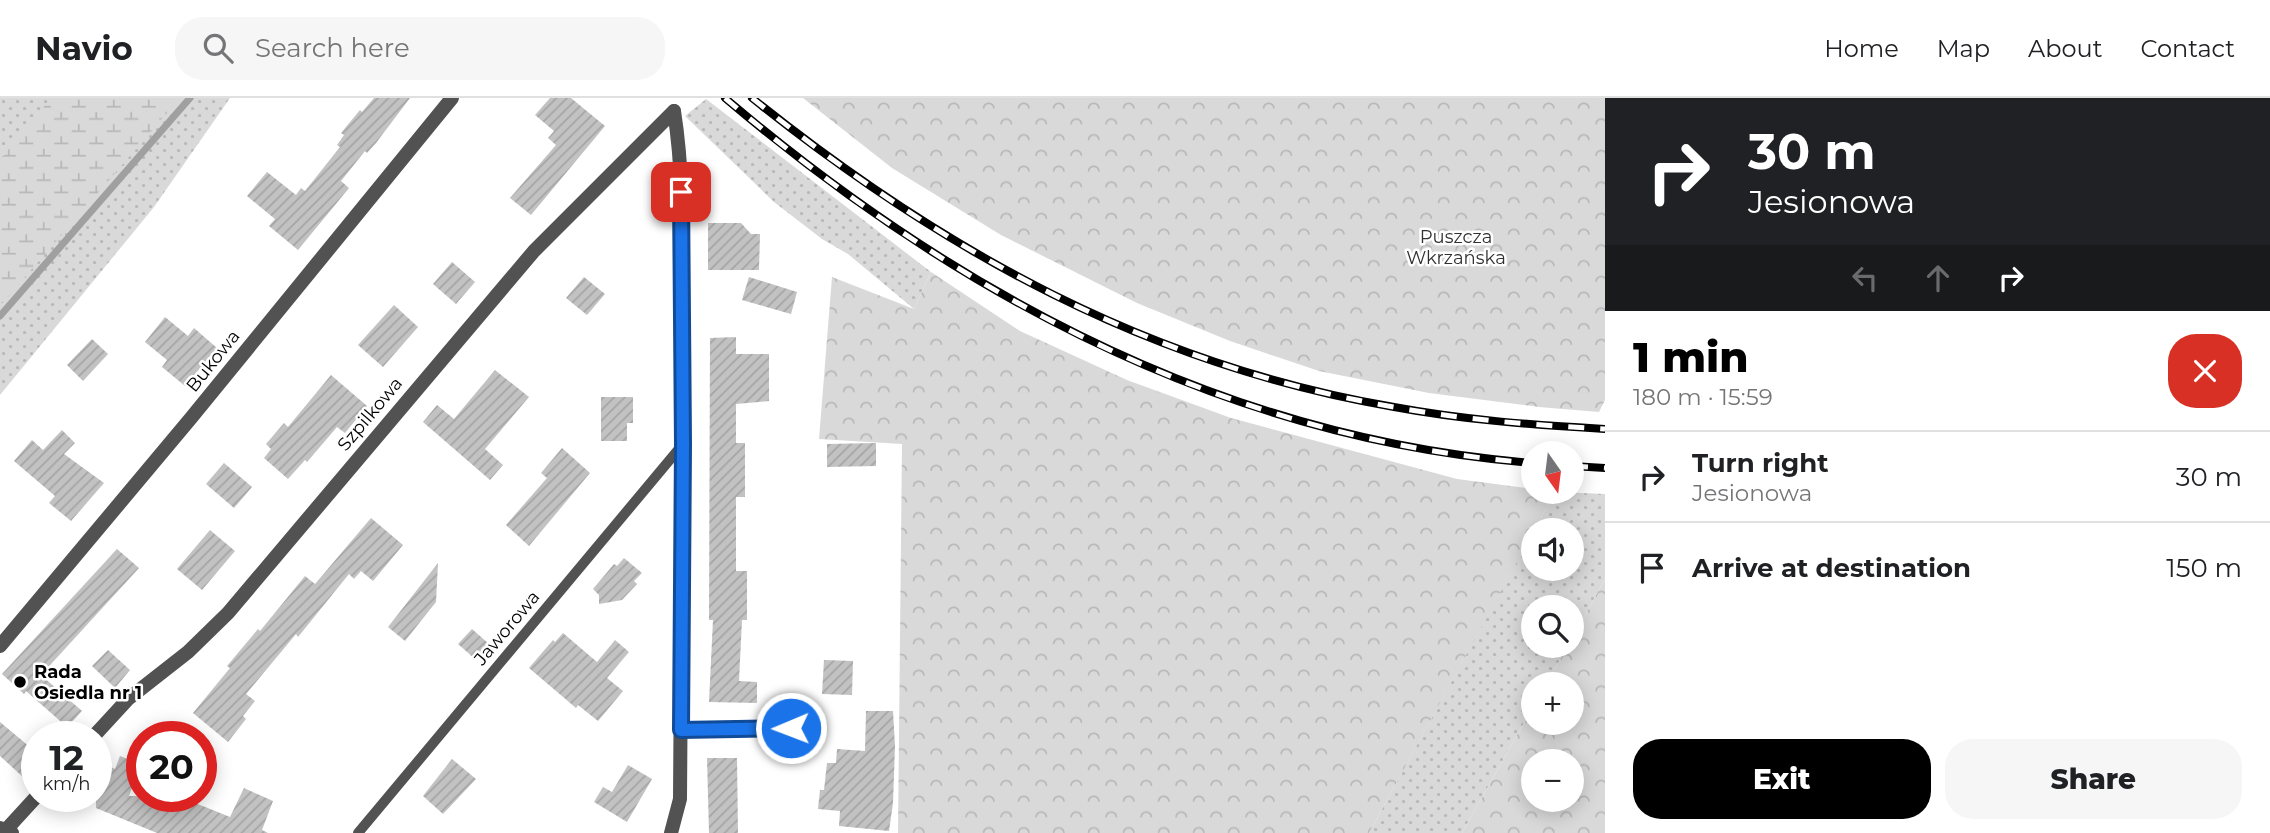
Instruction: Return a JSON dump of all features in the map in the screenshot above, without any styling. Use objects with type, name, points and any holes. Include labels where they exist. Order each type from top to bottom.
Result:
[{"type":"street","name":"Bukowa","points":[[0,646],[452,98]]},
{"type":"street","name":"Szpilkowa","points":[[108,721],[128,699],[188,652],[228,613],[534,251],[674,111],[681,192],[683,444]]},
{"type":"street","points":[[671,833],[680,799],[683,444]]},
{"type":"street","points":[[6,831],[23,812]]},
{"type":"lane","name":"Jaworowa","points":[[358,833],[683,444]]},
{"type":"lane","points":[[681,730],[791,728]]},
{"type":"green space","points":[[0,98],[230,98],[154,207],[0,395]]},
{"type":"green space","points":[[51,98],[180,98],[0,306],[0,160]]},
{"type":"green space","name":"Puszcza Wkrzańska","points":[[803,98],[1605,98],[1605,400],[1599,412],[1429,393],[1319,371],[1230,341],[1137,303],[1001,235],[892,168]]},
{"type":"green space","points":[[706,99],[931,272],[914,309],[848,254],[822,239],[774,202],[685,116]]},
{"type":"green space","points":[[931,272],[1020,331],[1127,380],[1231,418],[1457,479],[1521,487],[1521,504],[1548,504],[1541,518],[1521,518],[1521,554],[1369,833],[898,833],[902,444],[819,439],[832,277],[914,309]]},
{"type":"green space","points":[[1584,493],[1605,494],[1605,579],[1584,617],[1584,595],[1521,595],[1521,658],[1561,658],[1553,672],[1521,672],[1521,728],[1462,833],[1369,833],[1521,553],[1521,581],[1584,581],[1584,518],[1541,518],[1548,504],[1584,504]]},
{"type":"green space","points":[[1605,579],[1605,833],[1462,833],[1521,728],[1521,735],[1584,735],[1584,672],[1553,672],[1561,658],[1584,658],[1584,617]]},
{"type":"building","points":[[374,98],[410,98],[376,143],[367,153],[365,151],[341,181],[349,188],[298,250],[269,226],[275,219],[247,196],[267,172],[296,195],[301,188],[305,191],[340,147],[337,145],[344,135],[341,133]]},
{"type":"building","points":[[550,98],[571,98],[605,126],[531,215],[510,198],[556,145],[548,138],[554,131],[535,115]]},
{"type":"building","points":[[708,223],[741,223],[751,234],[760,234],[759,270],[708,270]]},
{"type":"building","points":[[452,262],[475,282],[456,304],[433,284]]},
{"type":"building","points":[[584,277],[605,294],[587,315],[566,298]]},
{"type":"building","points":[[749,277],[797,292],[791,314],[742,300]]},
{"type":"building","points":[[394,305],[418,327],[383,367],[358,345]]},
{"type":"building","points":[[165,317],[188,336],[194,328],[217,348],[185,386],[162,367],[167,360],[145,342]]},
{"type":"building","points":[[736,337],[736,354],[769,354],[769,401],[736,404],[736,443],[745,443],[745,497],[736,497],[736,571],[747,571],[747,620],[742,620],[739,681],[757,682],[757,703],[709,702],[713,620],[709,620],[710,338]]},
{"type":"building","points":[[92,339],[108,354],[83,381],[67,365]]},
{"type":"building","points":[[495,370],[529,397],[485,449],[503,465],[490,480],[423,422],[437,405],[454,419]]},
{"type":"building","points":[[331,375],[367,406],[345,433],[337,427],[307,462],[305,460],[288,479],[264,458],[271,449],[266,444],[284,423],[288,427]]},
{"type":"building","points":[[601,397],[633,397],[633,423],[627,423],[627,441],[601,441]]},
{"type":"building","points":[[62,430],[75,443],[64,454],[104,483],[71,521],[49,503],[55,496],[14,461],[32,440],[43,450]]},
{"type":"building","points":[[876,443],[876,466],[827,467],[827,444]]},
{"type":"building","points":[[562,448],[590,473],[529,546],[506,525],[547,478],[541,473]]},
{"type":"building","points":[[224,463],[252,487],[234,508],[206,484]]},
{"type":"building","points":[[371,518],[403,545],[373,581],[361,571],[354,579],[349,574],[298,637],[296,634],[246,694],[255,701],[243,716],[246,719],[228,742],[217,733],[217,721],[203,721],[193,713],[230,668],[227,666],[305,576],[315,584]]},
{"type":"building","points":[[210,530],[235,551],[202,590],[177,569]]},
{"type":"building","points":[[117,549],[139,568],[41,675],[82,711],[73,721],[60,721],[2,674]]},
{"type":"building","points":[[624,558],[642,573],[634,581],[637,584],[622,600],[599,604],[599,595],[593,589],[614,564],[617,566]]},
{"type":"building","points":[[438,563],[436,602],[405,641],[388,627]]},
{"type":"building","points":[[472,629],[489,644],[475,659],[458,644]]},
{"type":"building","points":[[563,633],[597,662],[615,640],[629,652],[607,678],[623,691],[598,721],[578,705],[576,708],[529,668],[553,640],[555,642]]},
{"type":"building","points":[[108,650],[130,670],[115,688],[92,666]]},
{"type":"building","points":[[824,660],[853,661],[852,695],[822,694]]},
{"type":"building","points":[[866,711],[893,711],[895,746],[889,831],[839,826],[840,811],[818,809],[820,790],[824,790],[827,763],[836,763],[837,749],[865,751]]},
{"type":"building","points":[[0,722],[21,740],[21,775],[0,756]]},
{"type":"building","points":[[120,756],[126,758],[126,812],[217,812],[230,817],[244,788],[273,801],[262,830],[268,833],[157,833],[106,812],[112,812],[112,768],[115,769]]},
{"type":"building","points":[[707,758],[737,758],[738,833],[709,833]]},
{"type":"building","points":[[452,759],[476,779],[443,814],[423,796]]},
{"type":"building","points":[[628,765],[652,779],[627,822],[594,802],[603,787],[612,792]]},
{"type":"waterway","points":[[0,316],[190,98]]},
{"type":"railway","points":[[725,98],[814,169],[906,235],[1001,294],[1100,345],[1203,389],[1309,424],[1419,449],[1521,462]]},
{"type":"railway","points":[[752,98],[825,154],[899,205],[975,252],[1053,294],[1134,331],[1217,363],[1304,388],[1394,407],[1499,421],[1605,429]]},
{"type":"railway","points":[[1584,467],[1605,468]]},
{"type":"place","name":"Rada Osiedla nr 1","points":[[20,682]]},
{"type":"route","points":[[681,192],[681,730],[791,728]]}]
